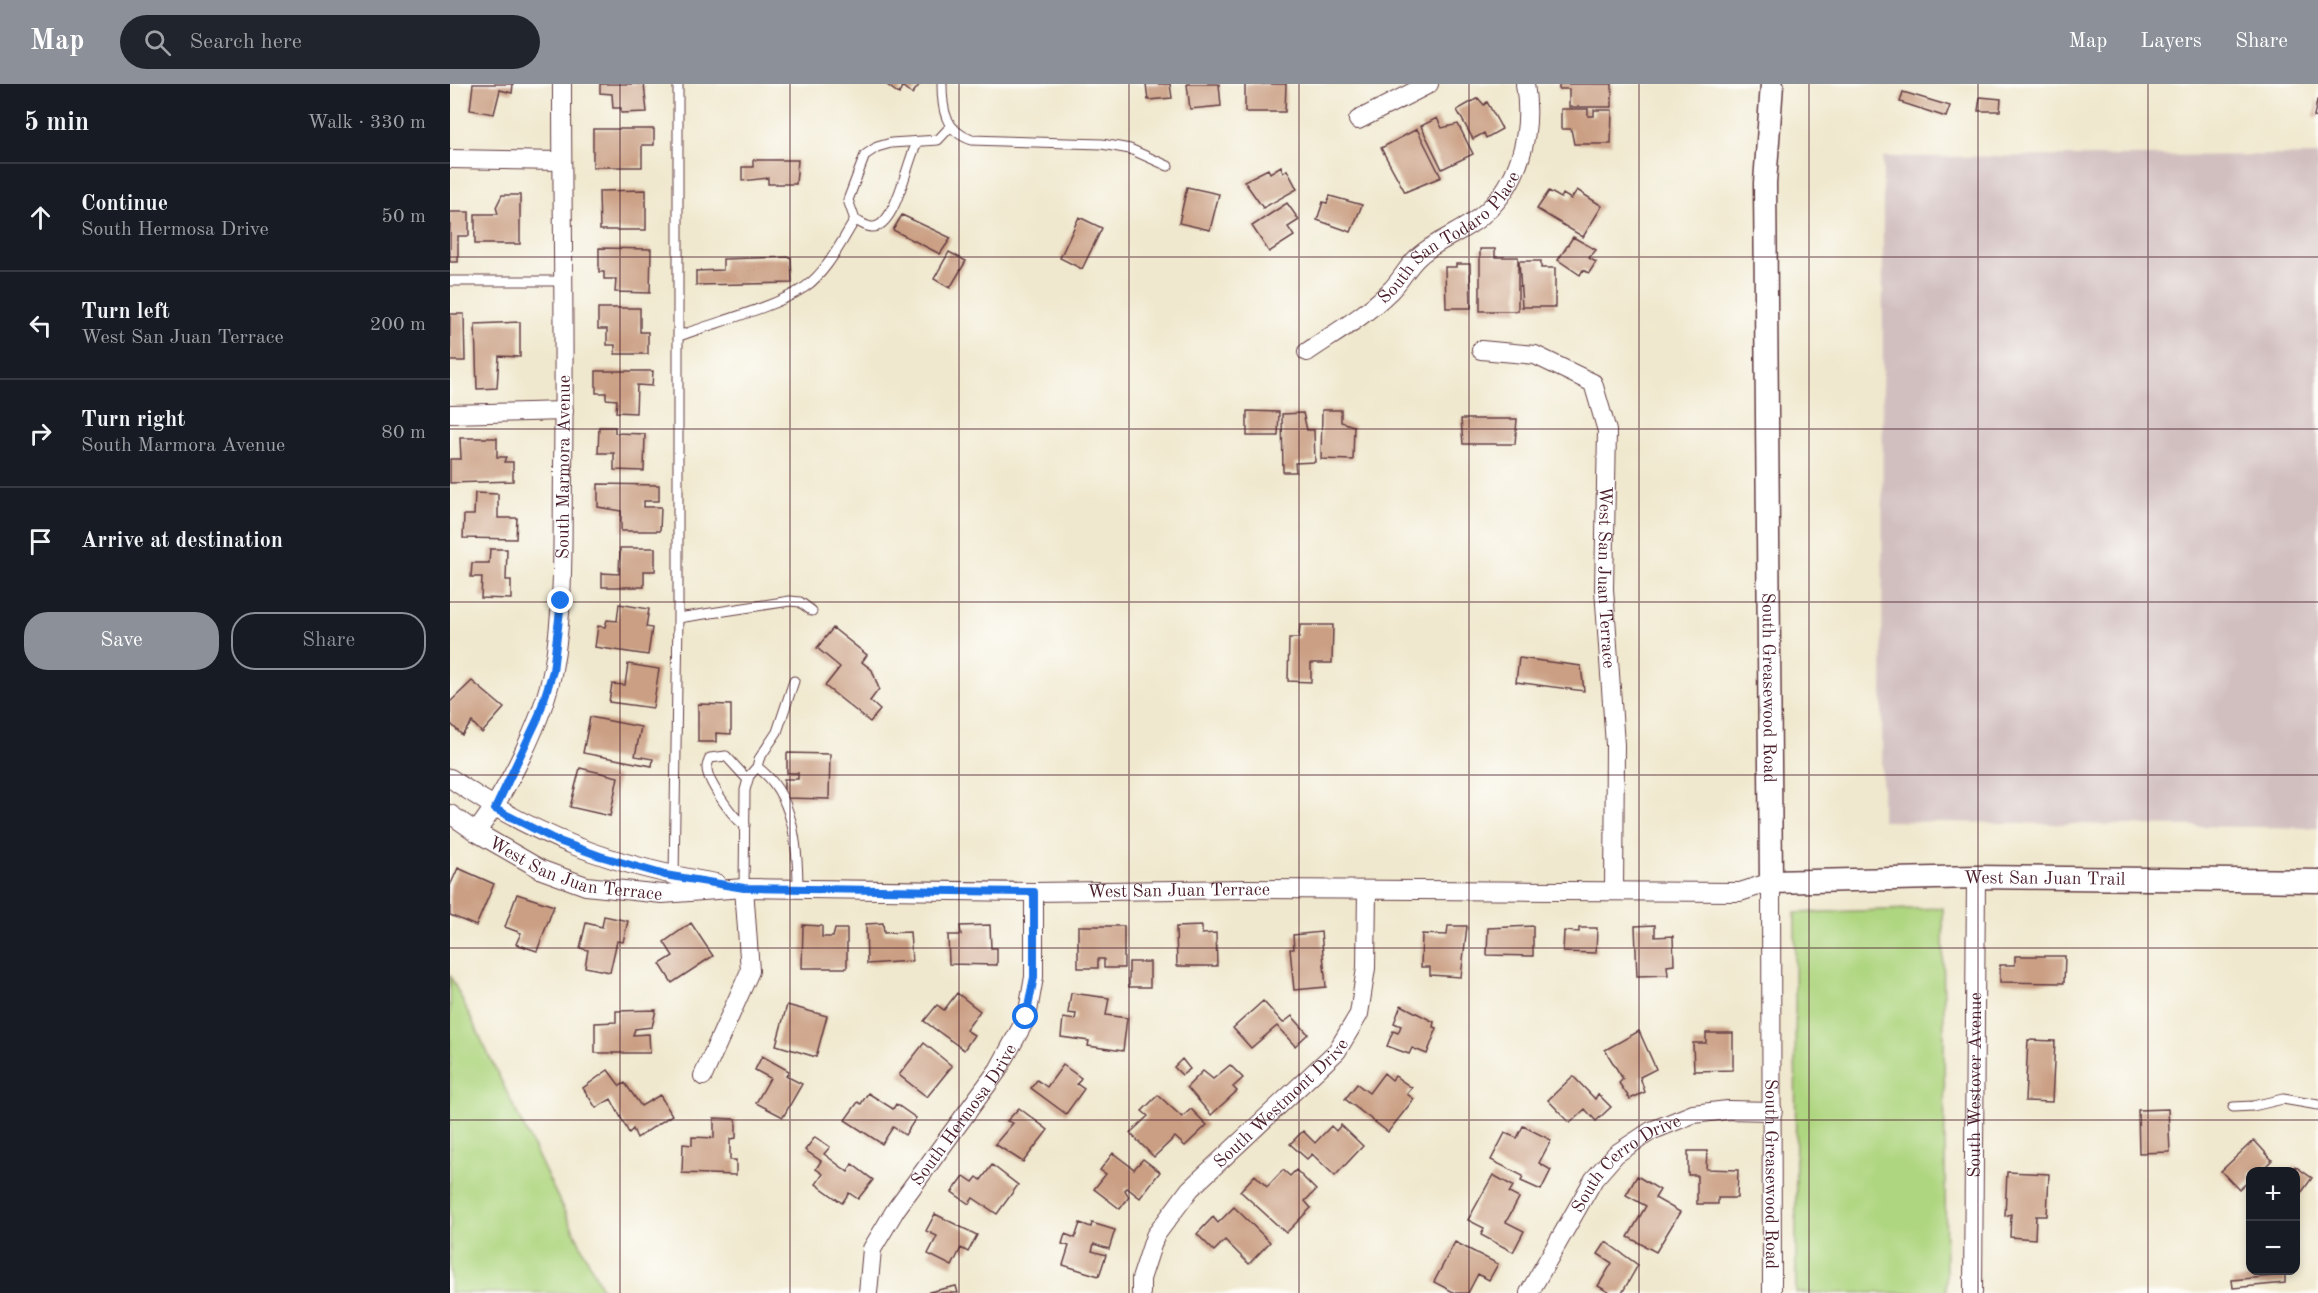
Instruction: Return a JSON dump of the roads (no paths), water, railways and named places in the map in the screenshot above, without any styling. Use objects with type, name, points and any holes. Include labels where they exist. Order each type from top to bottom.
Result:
[{"type":"street","name":"South Marmora Avenue","points":[[476,832],[495,809],[538,718],[553,671],[561,601],[564,411],[562,84]]},
{"type":"street","points":[[1358,120],[1429,84]]},
{"type":"street","name":"South San Todaro Place","points":[[1307,352],[1362,315],[1390,292],[1417,258],[1480,217],[1503,193],[1520,161],[1527,130],[1525,84]]},
{"type":"street","name":"South Greasewood Road","points":[[1772,84],[1765,183],[1773,1111],[1772,1293]]},
{"type":"street","points":[[450,159],[562,161]]},
{"type":"street","name":"West San Juan Terrace","points":[[1481,350],[1535,355],[1593,383],[1607,431],[1604,589],[1616,745],[1614,891]]},
{"type":"street","points":[[450,414],[564,411]]},
{"type":"street","name":"West San Juan Terrace","points":[[450,778],[495,809],[556,840],[600,856],[674,877],[744,888]]},
{"type":"street","name":"West San Juan Terrace","points":[[450,814],[476,832],[542,870],[586,886],[662,894],[744,888],[1034,892],[1367,890],[1740,892],[1771,882]]},
{"type":"street","name":"West San Juan Trail","points":[[1771,882],[1976,877],[2318,880]]},
{"type":"street","name":"South Westover Avenue","points":[[1973,1293],[1976,877]]},
{"type":"street","points":[[703,1076],[750,971],[744,888]]},
{"type":"street","name":"South Westmont Drive","points":[[1141,1293],[1141,1279],[1155,1236],[1190,1189],[1337,1051],[1359,1014],[1366,968],[1367,890]]},
{"type":"street","name":"South Hermosa Drive","points":[[868,1293],[872,1249],[896,1209],[998,1070],[1026,1017],[1034,977],[1034,892]]},
{"type":"street","name":"South Cerro Drive","points":[[1529,1293],[1594,1179],[1616,1154],[1651,1131],[1693,1114],[1728,1110],[1773,1111]]},
{"type":"lane","points":[[674,877],[680,336],[678,84]]},
{"type":"lane","points":[[942,84],[943,112],[951,126],[963,138],[1102,144],[1130,149],[1168,166]]},
{"type":"lane","points":[[917,143],[891,212],[880,225],[872,227],[855,220],[848,200],[865,154],[891,143],[938,140],[951,126]]},
{"type":"lane","points":[[680,336],[772,302],[806,286],[825,267],[855,220]]},
{"type":"lane","points":[[450,280],[563,281]]},
{"type":"lane","points":[[678,618],[790,601],[800,603],[812,611]]},
{"type":"lane","points":[[744,888],[748,780],[777,732],[794,681]]},
{"type":"lane","points":[[745,825],[737,821],[709,778],[707,768],[710,758],[726,756],[748,780]]},
{"type":"lane","points":[[757,767],[770,776],[794,828],[798,890]]},
{"type":"lane","points":[[2233,1107],[2253,1106],[2283,1099],[2318,1105]]}]
